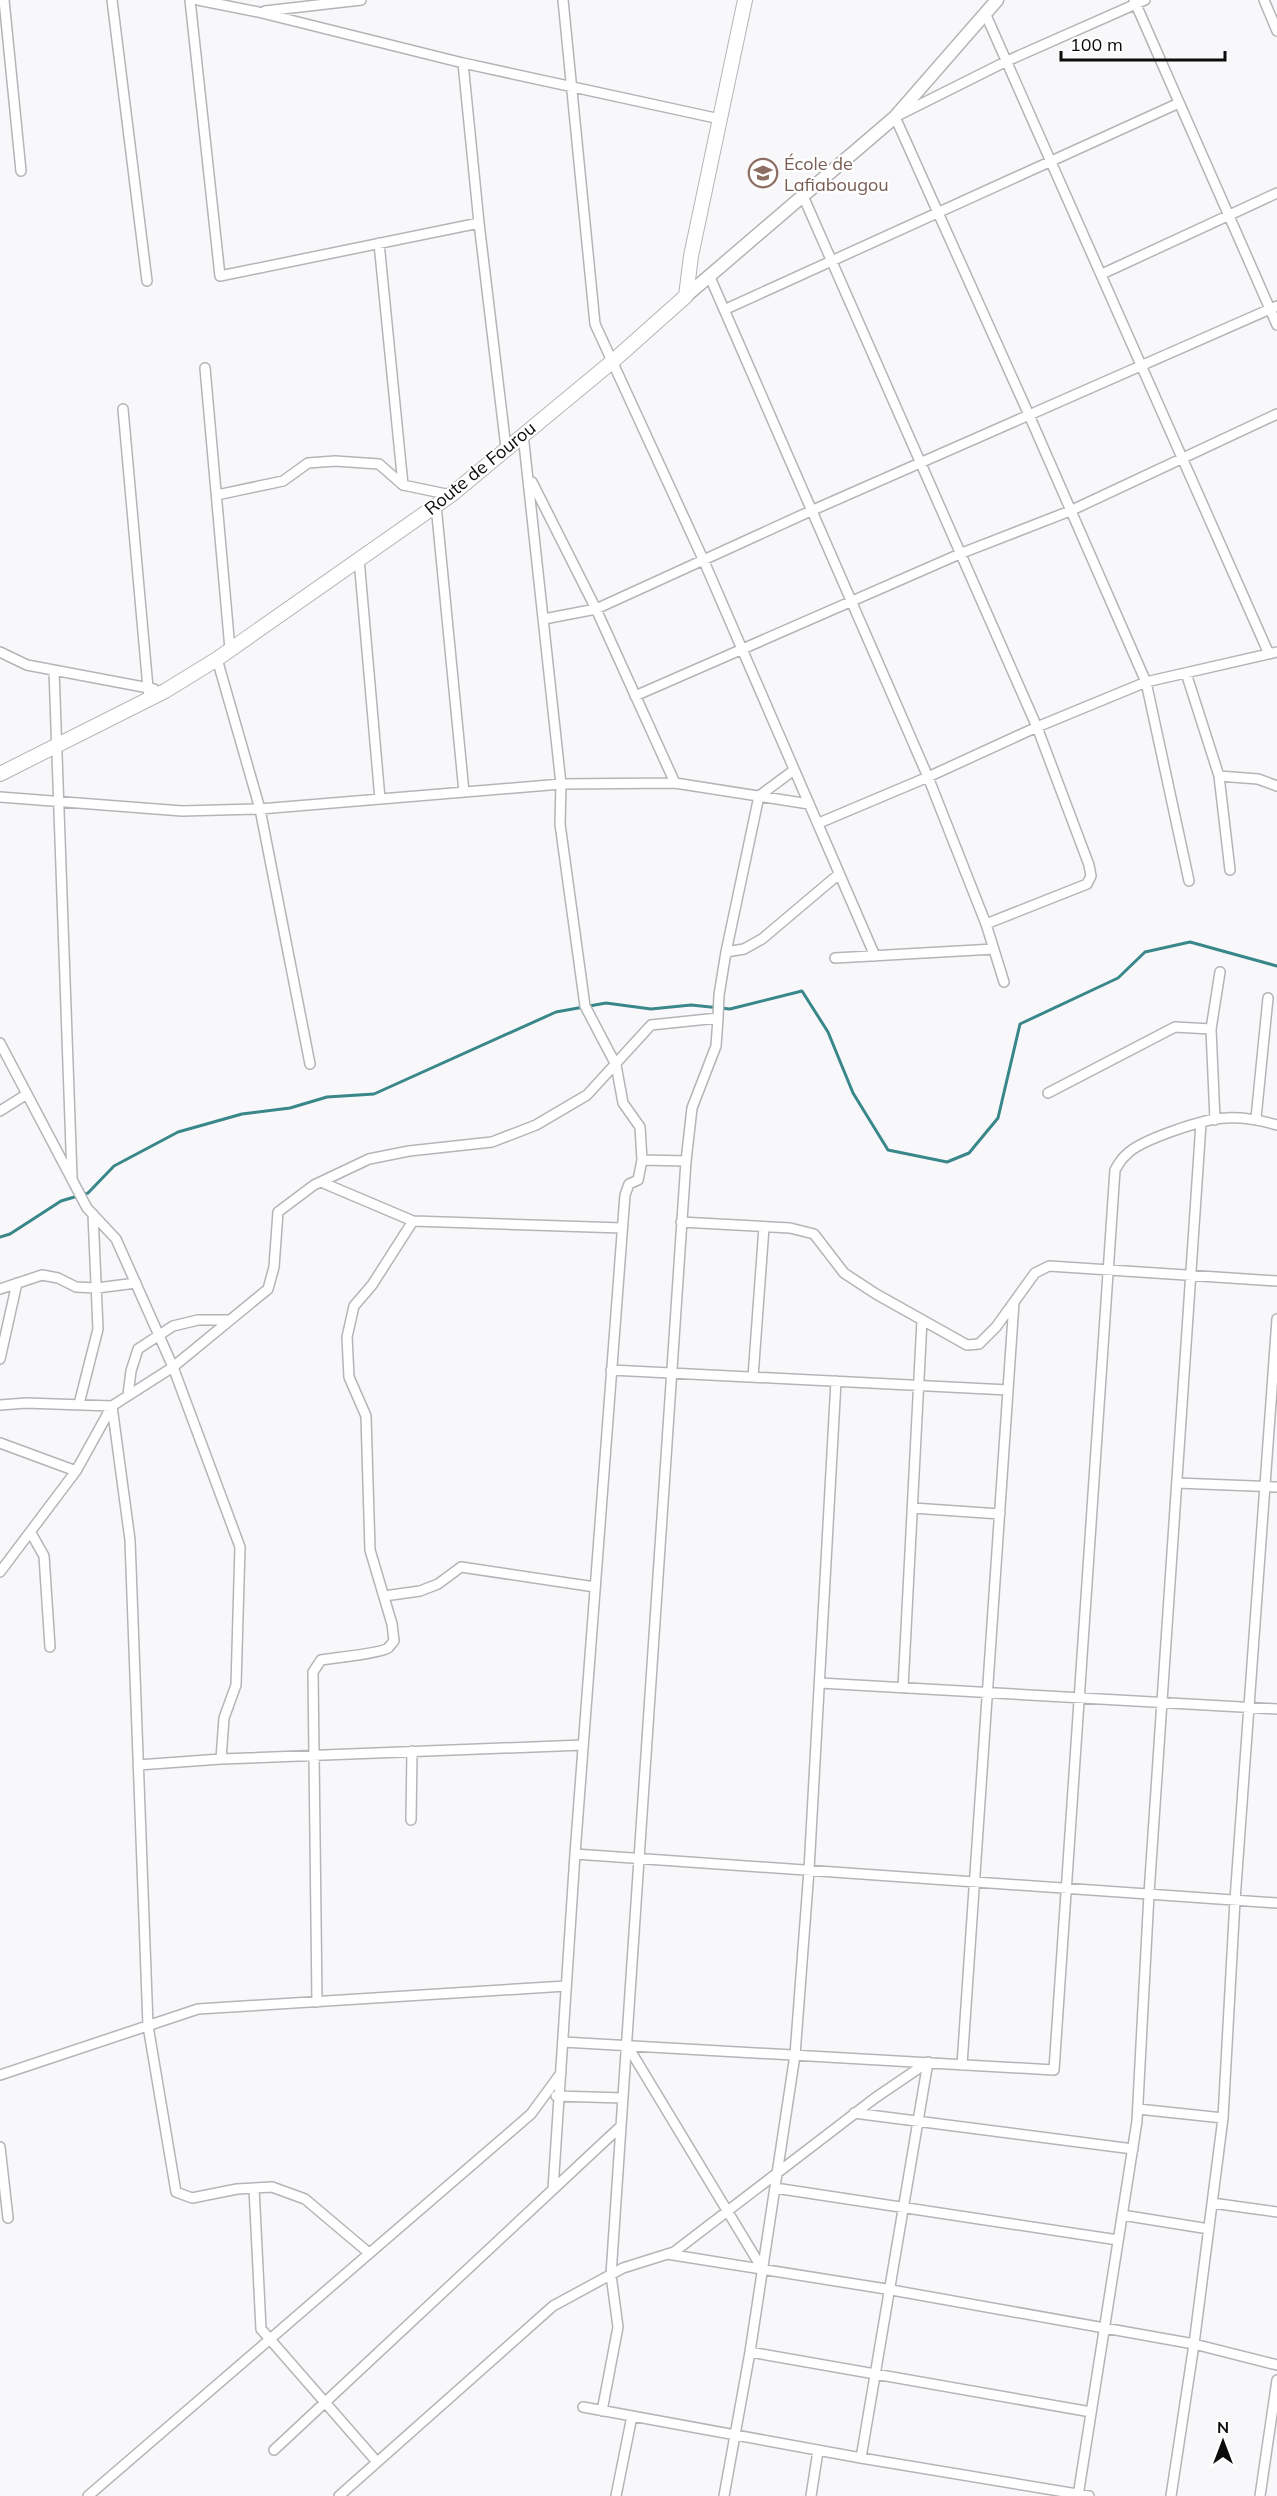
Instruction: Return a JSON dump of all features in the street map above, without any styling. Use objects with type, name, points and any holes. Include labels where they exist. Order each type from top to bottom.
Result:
[{"type":"main road","points":[[686,296],[691,256],[745,0]]},
{"type":"main road","name":"Route de Fourou","points":[[0,774],[57,747],[148,693],[165,691],[217,659],[451,495],[613,361],[686,296]]},
{"type":"street","points":[[4,0],[21,171]]},
{"type":"street","points":[[112,0],[147,281]]},
{"type":"street","points":[[190,0],[220,276],[479,223]]},
{"type":"street","points":[[198,0],[258,12],[464,63],[720,119]]},
{"type":"street","points":[[258,12],[361,0]]},
{"type":"street","points":[[563,0],[595,324],[703,559],[875,956]]},
{"type":"street","points":[[686,296],[895,117],[997,0]]},
{"type":"street","points":[[895,117],[1006,61],[1135,2],[1145,0]]},
{"type":"street","points":[[1264,0],[1277,31]]},
{"type":"street","points":[[1135,2],[1227,215],[1274,307],[1277,325]]},
{"type":"street","points":[[819,823],[928,777],[1037,727],[1146,682],[1273,653],[1142,366],[986,13]]},
{"type":"street","points":[[464,63],[479,223],[506,448]]},
{"type":"street","points":[[726,309],[1179,103]]},
{"type":"street","points":[[895,117],[1146,682],[1189,881]]},
{"type":"street","points":[[1101,274],[1277,193]]},
{"type":"street","points":[[803,196],[1037,727],[1089,865],[1091,876],[1087,884],[986,924]]},
{"type":"street","points":[[379,243],[404,484]]},
{"type":"street","points":[[710,274],[928,777],[986,924],[1004,982]]},
{"type":"street","points":[[544,619],[596,609],[813,510],[1274,307]]},
{"type":"street","points":[[205,368],[230,649]]},
{"type":"street","points":[[0,652],[27,665],[148,693],[123,409]]},
{"type":"street","points":[[635,696],[962,553],[1070,511],[1277,414]]},
{"type":"street","points":[[523,434],[561,784],[560,824],[585,1006],[616,1065],[623,1103],[640,1127],[642,1160],[638,1180],[628,1184],[622,1228],[575,1854],[553,2189]]},
{"type":"street","points":[[216,495],[283,481],[308,463],[335,461],[379,464],[404,484],[451,495]]},
{"type":"street","points":[[528,474],[596,609],[675,783]]},
{"type":"street","points":[[436,505],[464,792]]},
{"type":"street","points":[[359,560],[380,799]]},
{"type":"street","points":[[217,659],[260,809],[309,1065]]},
{"type":"street","points":[[54,670],[72,1179]]},
{"type":"street","points":[[1186,673],[1219,776],[1230,870]]},
{"type":"street","points":[[602,2411],[618,2327],[611,2275],[681,1222],[692,1108],[716,1046],[718,995],[759,796],[794,770]]},
{"type":"street","points":[[1219,776],[1258,779],[1277,786]]},
{"type":"street","points":[[0,797],[182,811],[260,809],[561,784],[675,783],[809,804]]},
{"type":"street","points":[[726,952],[744,950],[762,939],[839,874]]},
{"type":"street","points":[[835,958],[994,949]]},
{"type":"street","points":[[1215,1120],[1211,1029],[1220,972]]},
{"type":"street","points":[[1256,1118],[1268,998]]},
{"type":"street","points":[[0,1572],[76,1471],[112,1406],[173,1366],[268,1289],[274,1267],[278,1212],[321,1182],[369,1159],[492,1142],[536,1125],[587,1095],[651,1025],[718,1017]]},
{"type":"street","points":[[1048,1093],[1175,1027],[1211,1029]]},
{"type":"street","points":[[0,1043],[84,1202],[116,1239],[173,1366],[240,1547],[236,1685],[224,1718],[221,1759]]},
{"type":"street","points":[[0,1111],[27,1094]]},
{"type":"street","points":[[562,2042],[1054,2070],[1115,1170],[1127,1153],[1159,1137],[1201,1123],[1223,1118],[1256,1118],[1277,1125]]},
{"type":"street","points":[[1078,2495],[1138,2109],[1149,1894],[1201,1123]]},
{"type":"street","points":[[642,1160],[686,1161]]},
{"type":"street","points":[[321,1182],[413,1221],[622,1228]]},
{"type":"street","points":[[79,1404],[98,1329],[93,1214]]},
{"type":"street","points":[[317,2002],[313,1672],[321,1660],[350,1654],[378,1652],[388,1649],[394,1641],[392,1624],[370,1550],[366,1416],[349,1377],[347,1337],[354,1306],[372,1285],[413,1221]]},
{"type":"street","points":[[681,1222],[790,1228],[814,1234],[844,1273],[967,1345],[979,1344],[996,1327],[1035,1273],[1049,1266],[1277,1281]]},
{"type":"street","points":[[753,1377],[764,1227]]},
{"type":"street","points":[[0,1289],[42,1275],[58,1278],[76,1287],[97,1288],[136,1283]]},
{"type":"street","points":[[0,1359],[17,1283]]},
{"type":"street","points":[[962,2065],[1014,1302]]},
{"type":"street","points":[[1171,2496],[1194,2344],[1222,2118],[1235,1900],[1277,1319]]},
{"type":"street","points":[[129,1395],[131,1371],[138,1349],[173,1326],[198,1320],[229,1320]]},
{"type":"street","points":[[903,1688],[922,1320]]},
{"type":"street","points":[[611,1370],[1008,1390]]},
{"type":"street","points":[[724,2496],[750,2352],[795,2055],[809,1870],[836,1381]]},
{"type":"street","points":[[0,1405],[26,1403],[112,1406]]},
{"type":"street","points":[[112,1406],[130,1540],[148,2026],[176,2192],[192,2198],[237,2189],[272,2187],[305,2199],[369,2253]]},
{"type":"street","points":[[0,1443],[76,1471]]},
{"type":"street","points":[[1177,1483],[1277,1487]]},
{"type":"street","points":[[913,1508],[1000,1514]]},
{"type":"street","points":[[31,1533],[44,1556],[50,1647]]},
{"type":"street","points":[[384,1596],[420,1591],[438,1584],[461,1567],[595,1587]]},
{"type":"street","points":[[820,1683],[1277,1709]]},
{"type":"street","points":[[138,1765],[221,1759],[583,1745]]},
{"type":"street","points":[[411,1820],[412,1751]]},
{"type":"street","points":[[575,1854],[1277,1903]]},
{"type":"street","points":[[0,2075],[198,2009],[566,1986]]},
{"type":"street","points":[[627,2044],[763,2270]]},
{"type":"street","points":[[339,2496],[553,2307],[623,2268],[674,2252],[854,2114],[928,2062]]},
{"type":"street","points":[[861,2458],[928,2062]]},
{"type":"street","points":[[88,2496],[531,2114],[561,2073]]},
{"type":"street","points":[[544,2095],[623,2098]]},
{"type":"street","points":[[1138,2109],[1222,2118]]},
{"type":"street","points":[[854,2114],[1133,2149]]},
{"type":"street","points":[[274,2450],[621,2126]]},
{"type":"street","points":[[0,2147],[8,2218]]},
{"type":"street","points":[[254,2188],[261,2329],[377,2462]]},
{"type":"street","points":[[775,2188],[1118,2240]]},
{"type":"street","points":[[1212,2203],[1277,2212]]},
{"type":"street","points":[[1122,2215],[1209,2229]]},
{"type":"street","points":[[667,2254],[1194,2344],[1277,2365]]},
{"type":"street","points":[[750,2352],[1091,2412]]},
{"type":"street","points":[[1260,2496],[1277,2380]]},
{"type":"street","points":[[582,2407],[818,2451],[1089,2496]]},
{"type":"street","points":[[616,2496],[632,2416]]},
{"type":"street","points":[[811,2496],[818,2451]]},
{"type":"waterway","points":[[0,1237],[10,1234],[61,1201],[88,1193],[114,1166],[178,1132],[242,1114],[290,1108],[327,1097],[374,1094],[556,1012],[606,1003],[651,1009],[691,1005],[730,1009],[802,991],[828,1032],[853,1093],[888,1150],[947,1162],[969,1153],[998,1118],[1020,1024],[1118,978],[1145,952],[1190,942],[1277,966]]},
{"type":"place","name":"École de Lafiabougou","points":[[763,173]]}]
